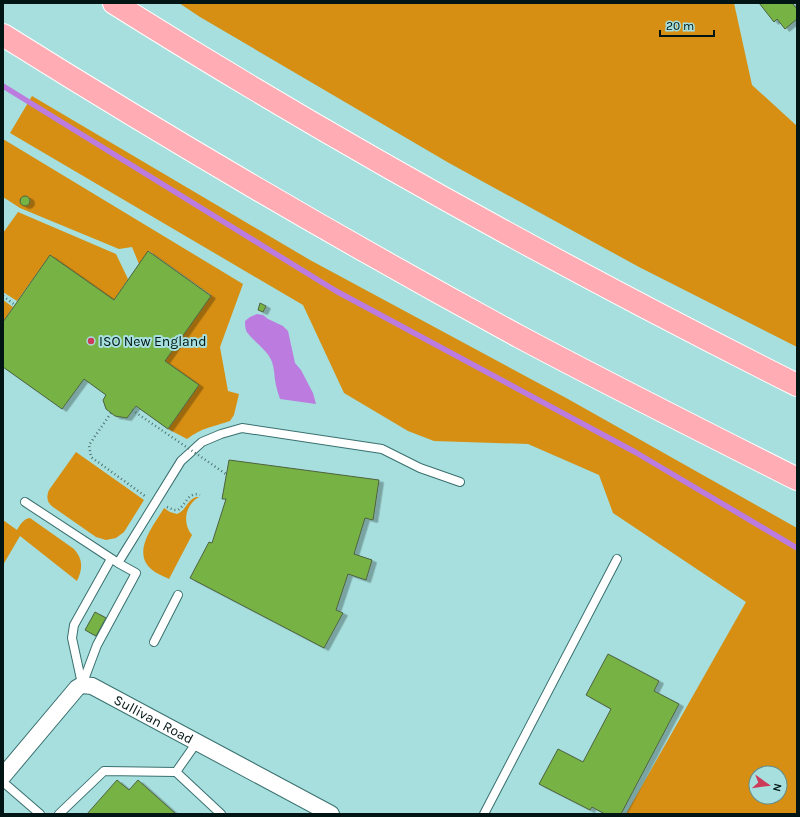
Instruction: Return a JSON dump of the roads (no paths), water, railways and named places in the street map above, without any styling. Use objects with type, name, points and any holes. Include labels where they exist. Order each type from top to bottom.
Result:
[{"type":"highway","points":[[114,3],[275,102],[424,188],[611,290],[797,385]]},
{"type":"highway","points":[[3,35],[232,175],[383,261],[542,348],[797,479]]},
{"type":"street","name":"Sullivan Road","points":[[82,685],[92,686],[101,690],[197,742],[315,809],[331,814]]},
{"type":"street","points":[[3,776],[77,688],[82,685]]},
{"type":"lane","points":[[82,685],[72,638],[74,624],[181,461],[202,442],[221,434],[242,428],[382,449],[420,468],[460,482]]},
{"type":"lane","points":[[25,502],[114,561],[136,573],[97,645],[82,685]]},
{"type":"lane","points":[[484,814],[617,559]]},
{"type":"lane","points":[[154,642],[178,596]]},
{"type":"lane","points":[[176,772],[197,742]]},
{"type":"lane","points":[[59,814],[104,772],[176,772],[221,814]]},
{"type":"lane","points":[[3,782],[40,814]]},
{"type":"waterway","points":[[3,86],[336,291],[635,452],[797,548]]},
{"type":"place","name":"ISO New England","points":[[91,341]]}]
